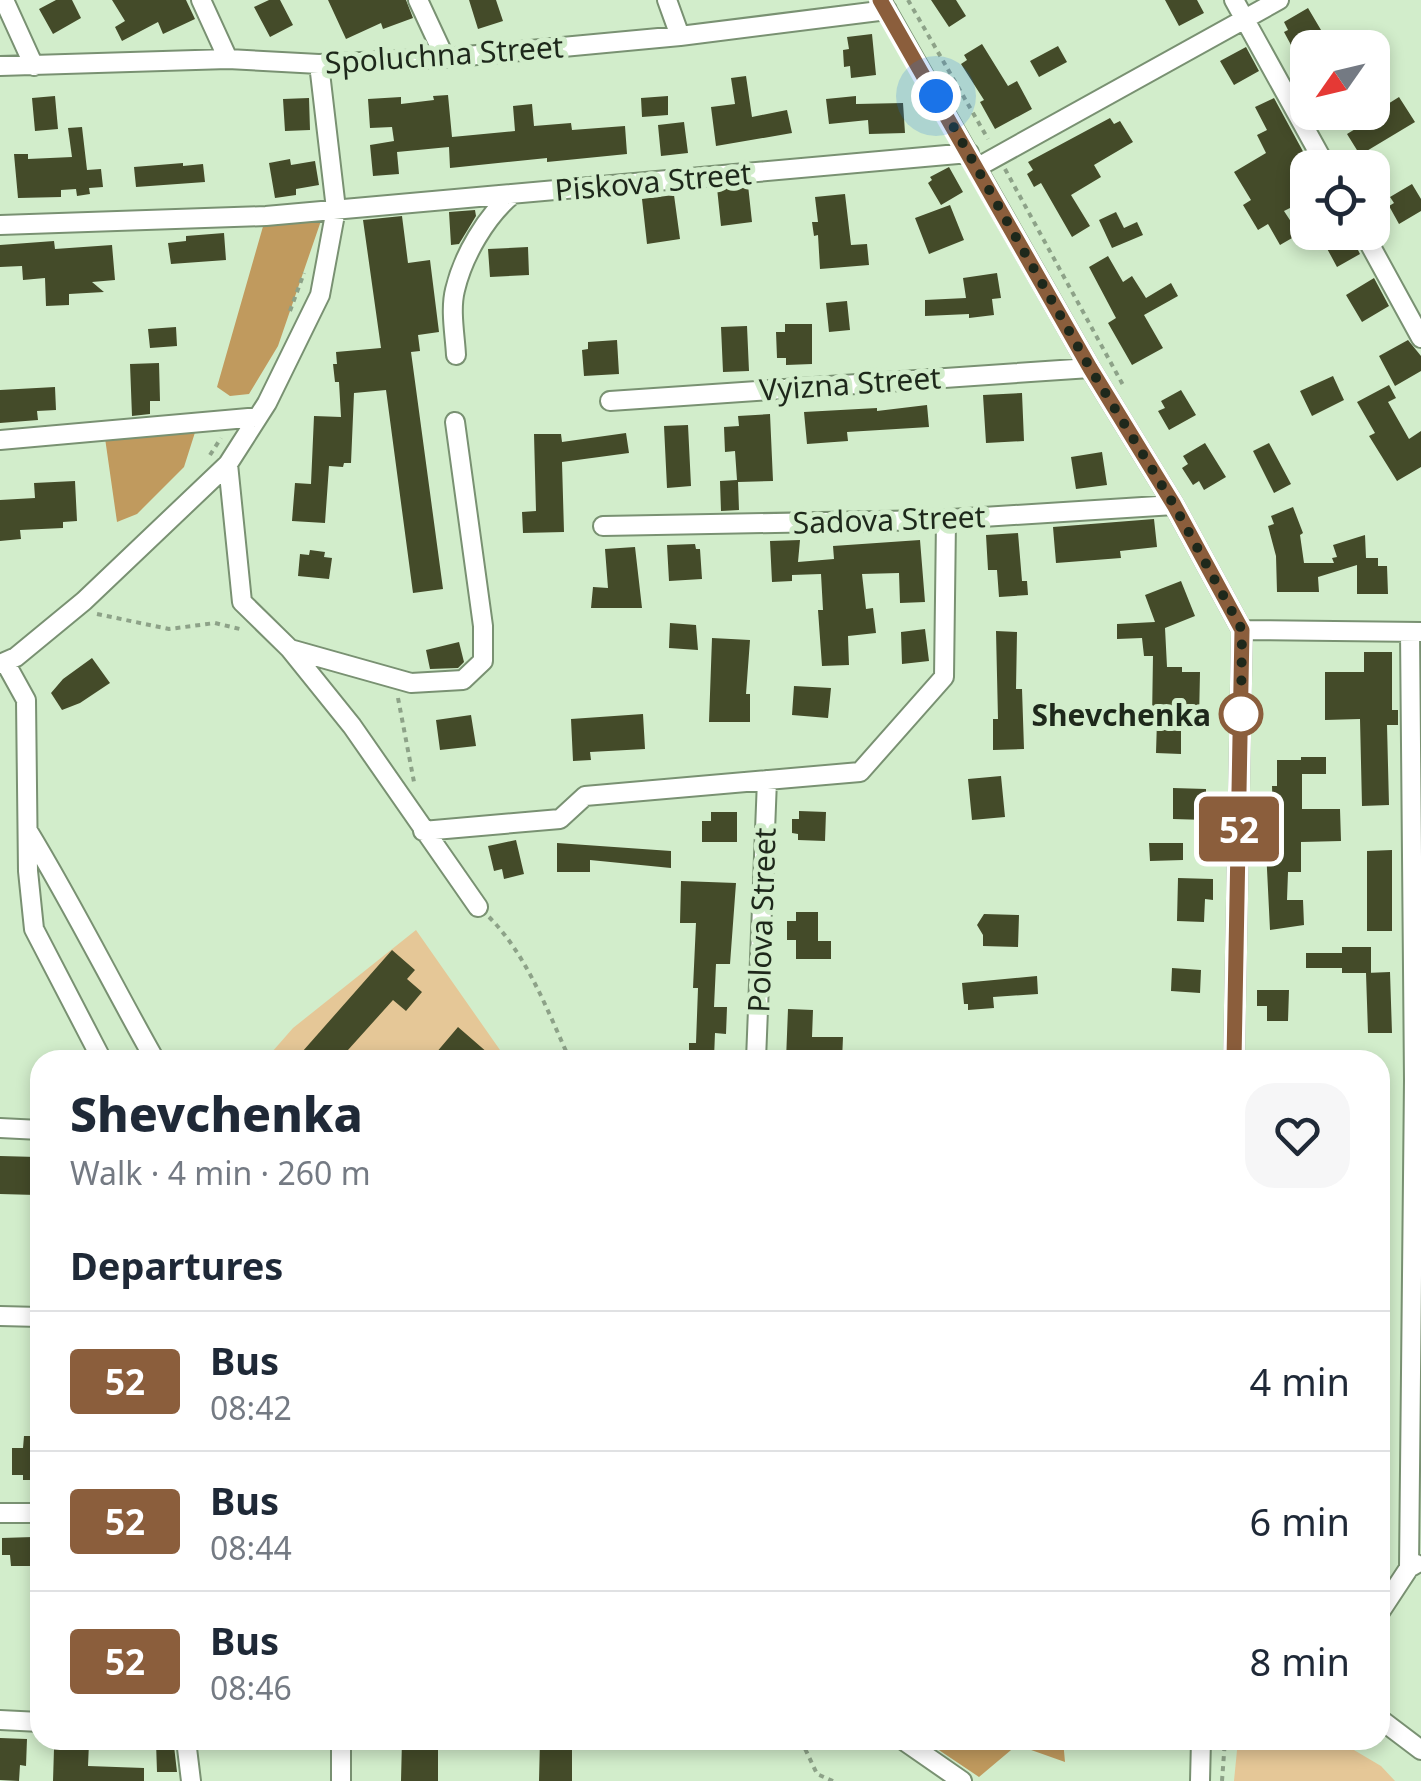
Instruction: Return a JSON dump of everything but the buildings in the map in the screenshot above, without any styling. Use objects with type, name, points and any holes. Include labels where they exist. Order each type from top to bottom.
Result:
[{"type":"street","points":[[4,0],[34,66]]},
{"type":"street","points":[[201,0],[228,59]]},
{"type":"street","points":[[418,0],[445,58]]},
{"type":"street","points":[[667,0],[680,36]]},
{"type":"street","points":[[1234,0],[1317,150]]},
{"type":"street","points":[[973,160],[1279,0]]},
{"type":"street","points":[[884,5],[1090,368],[1174,505],[1242,630],[1234,1050]]},
{"type":"street","name":"Spoluchna Street","points":[[0,66],[228,59],[318,64],[445,58],[680,36],[884,5]]},
{"type":"street","points":[[97,1050],[34,930],[27,830],[26,700],[2,663],[16,658],[62,618],[228,464],[258,417],[320,294],[336,209],[318,64]]},
{"type":"street","name":"Piskova Street","points":[[0,224],[266,216],[973,160]]},
{"type":"street","points":[[456,355],[454,294],[465,260],[498,206],[513,194]]},
{"type":"street","points":[[1372,250],[1421,338]]},
{"type":"street","name":"Vyizna Street","points":[[610,402],[1090,368]]},
{"type":"street","points":[[0,440],[258,417]]},
{"type":"street","points":[[290,649],[411,683],[463,680],[482,661],[482,626],[455,422]]},
{"type":"street","points":[[228,464],[242,602],[290,649],[352,726],[478,907]]},
{"type":"street","name":"Sadova Street","points":[[603,526],[946,520],[1174,505]]},
{"type":"street","points":[[423,831],[560,819],[584,796],[860,772],[944,678],[946,520]]},
{"type":"street","points":[[1242,630],[1416,632],[1415,1565],[1390,1599]]},
{"type":"street","name":"Polova Street","points":[[756,1050],[767,780]]},
{"type":"street","points":[[27,830],[150,1050]]},
{"type":"street","points":[[0,1128],[30,1130]]},
{"type":"street","points":[[0,1316],[30,1317]]},
{"type":"street","points":[[0,1513],[30,1513]]},
{"type":"street","points":[[0,1720],[30,1722]]},
{"type":"street","points":[[1390,1726],[1421,1750]]},
{"type":"street","points":[[187,1750],[190,1781]]},
{"type":"street","points":[[341,1750],[341,1781]]},
{"type":"street","points":[[917,1750],[962,1781]]},
{"type":"street","points":[[1200,1781],[1201,1750]]},
{"type":"path","points":[[290,312],[308,262]]},
{"type":"path","points":[[208,456],[234,419]]},
{"type":"path","points":[[62,618],[98,614],[169,629],[215,623],[255,634]]},
{"type":"path","points":[[394,678],[416,793]]},
{"type":"path","points":[[478,907],[501,929],[532,979],[565,1050]]},
{"type":"path","points":[[806,1750],[817,1774],[833,1781]]},
{"type":"path","points":[[1222,1781],[1224,1750]]},
{"type":"shaded area","points":[[324,212],[278,346],[249,394],[230,396],[217,387],[266,216]]},
{"type":"shaded area","points":[[198,423],[184,467],[137,514],[117,522],[104,431]]},
{"type":"shaded area","points":[[416,930],[500,1050],[274,1050],[293,1028]]},
{"type":"shaded area","points":[[939,1750],[1011,1750],[979,1777]]},
{"type":"shaded area","points":[[1031,1750],[1064,1750],[1065,1762]]},
{"type":"shaded area","points":[[1237,1750],[1354,1750],[1381,1766],[1395,1781],[1234,1781]]},
{"type":"bus line","name":"52","points":[[880,0],[1090,368],[1174,505],[1242,630],[1234,1050]]},
{"type":"place","name":"Shevchenka","points":[[1241,714]]},
{"type":"route","points":[[936,96],[1090,368],[1174,505],[1242,630],[1241,714]]}]
